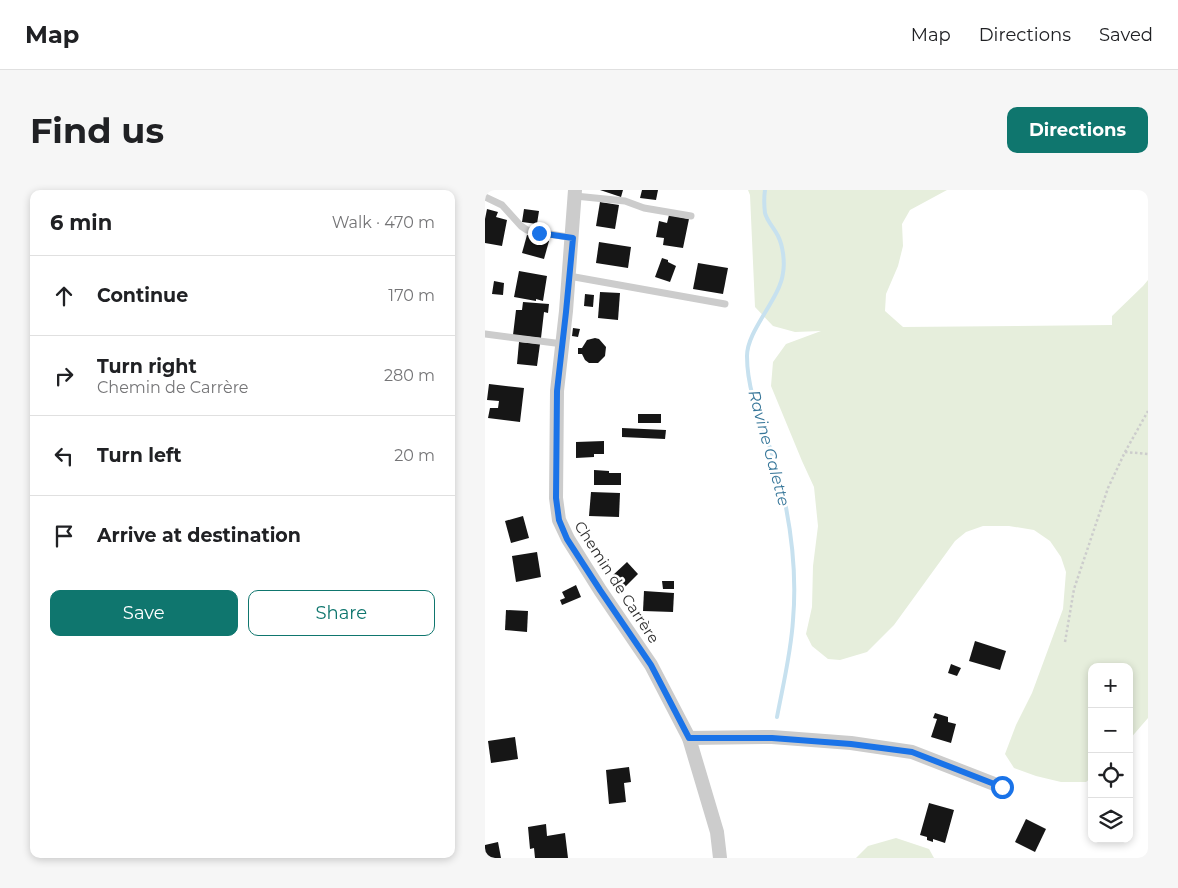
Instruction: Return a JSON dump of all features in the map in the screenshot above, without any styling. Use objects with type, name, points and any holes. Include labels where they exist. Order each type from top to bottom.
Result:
[{"type":"street","name":"Chemin de Carrère","points":[[575,193],[573,238],[557,391],[556,498],[559,520],[567,539],[651,665],[689,738],[717,832],[720,858]]},
{"type":"street","points":[[689,738],[772,738],[851,744],[912,752],[1002,787]]},
{"type":"lane","points":[[575,193],[625,201],[644,208],[691,216]]},
{"type":"lane","points":[[485,196],[501,205],[527,230],[573,238]]},
{"type":"lane","points":[[569,276],[725,304]]},
{"type":"lane","points":[[485,334],[563,344]]},
{"type":"path","points":[[1065,642],[1074,589],[1108,488],[1125,452],[1148,411]]},
{"type":"path","points":[[1125,452],[1148,454]]},
{"type":"green space","points":[[748,190],[947,190],[910,210],[902,224],[903,246],[898,266],[886,294],[885,311],[903,327],[1112,325],[1112,316],[1148,280],[1148,718],[1133,735],[1133,663],[1088,663],[1088,780],[1086,782],[1061,782],[1036,776],[1014,768],[1005,754],[1016,725],[1032,693],[1063,609],[1066,572],[1061,557],[1050,541],[1034,530],[1009,526],[983,526],[966,532],[955,541],[894,625],[867,652],[840,660],[828,659],[812,646],[806,634],[812,607],[813,566],[818,526],[814,487],[771,386],[773,362],[786,344],[821,331],[795,332],[773,326],[755,307],[750,195]]},
{"type":"green space","points":[[896,838],[929,849],[934,858],[856,858],[868,846]]},
{"type":"building","points":[[600,190],[623,190],[621,197]]},
{"type":"building","points":[[642,190],[658,190],[656,200],[640,198]]},
{"type":"building","points":[[600,202],[619,205],[615,229],[596,226]]},
{"type":"building","points":[[487,209],[498,212],[496,217],[507,220],[502,246],[485,243]]},
{"type":"building","points":[[524,209],[539,211],[537,224],[522,222]]},
{"type":"building","points":[[669,215],[689,219],[683,248],[663,245],[664,238],[656,237],[659,221],[667,223]]},
{"type":"building","points":[[527,235],[549,241],[544,259],[522,253]]},
{"type":"building","points":[[599,242],[631,247],[628,268],[596,263]]},
{"type":"building","points":[[662,258],[676,266],[670,282],[655,277]]},
{"type":"building","points":[[698,263],[728,268],[723,294],[693,289]]},
{"type":"building","points":[[519,271],[547,276],[543,301],[514,297]]},
{"type":"building","points":[[494,281],[504,283],[503,295],[492,294]]},
{"type":"building","points":[[600,292],[620,293],[618,320],[598,318]]},
{"type":"building","points":[[585,294],[594,295],[593,307],[584,306]]},
{"type":"building","points":[[523,302],[549,304],[548,313],[544,312],[541,338],[513,335],[516,310],[522,310]]},
{"type":"building","points":[[573,328],[580,329],[578,337],[572,336]]},
{"type":"building","points":[[599,339],[606,347],[605,356],[598,363],[589,363],[582,354],[578,354],[578,348],[582,348],[587,340]]},
{"type":"building","points":[[519,342],[540,344],[537,366],[517,364]]},
{"type":"building","points":[[489,384],[524,388],[520,422],[488,418],[490,408],[498,408],[499,401],[487,400]]},
{"type":"building","points":[[638,414],[661,414],[661,423],[638,423]]},
{"type":"building","points":[[622,428],[666,430],[665,439],[622,437]]},
{"type":"building","points":[[604,441],[604,454],[594,454],[594,457],[576,458],[576,442]]},
{"type":"building","points":[[594,470],[621,473],[621,485],[594,485]]},
{"type":"building","points":[[591,492],[620,493],[619,517],[589,516]]},
{"type":"building","points":[[523,516],[529,538],[511,543],[505,521]]},
{"type":"building","points":[[537,552],[541,577],[516,582],[512,556]]},
{"type":"building","points":[[627,562],[638,574],[623,589],[611,577]]},
{"type":"building","points":[[662,581],[674,581],[674,589],[663,589]]},
{"type":"building","points":[[576,585],[581,597],[562,605],[560,600],[565,598],[562,592]]},
{"type":"building","points":[[644,591],[674,593],[673,612],[643,611]]},
{"type":"building","points":[[506,610],[528,611],[527,632],[505,630]]},
{"type":"building","points":[[975,641],[1006,651],[1000,670],[969,661]]},
{"type":"building","points":[[951,664],[961,668],[957,676],[948,673]]},
{"type":"building","points":[[935,713],[948,717],[948,722],[956,724],[951,743],[931,737],[937,719],[933,718]]},
{"type":"building","points":[[515,737],[518,759],[491,763],[488,741]]},
{"type":"building","points":[[629,767],[631,782],[624,783],[626,802],[609,804],[606,770]]},
{"type":"building","points":[[929,803],[954,810],[945,843],[933,839],[933,842],[927,840],[927,837],[920,835]]},
{"type":"building","points":[[1026,819],[1046,829],[1035,852],[1015,842]]},
{"type":"building","points":[[546,824],[547,836],[565,833],[568,858],[535,858],[534,848],[530,849],[528,827]]},
{"type":"building","points":[[498,842],[501,858],[485,858],[485,845]]},
{"type":"waterway","name":"Ravine Galette","points":[[765,190],[765,213],[780,240],[784,269],[781,283],[752,336],[747,356],[748,372],[755,404],[780,480],[787,514],[794,567],[792,632],[787,669],[777,717]]},
{"type":"route","points":[[539,233],[573,238],[557,391],[555,453],[556,498],[559,520],[567,539],[651,665],[689,738],[772,738],[851,744],[912,752],[1002,787]]}]
